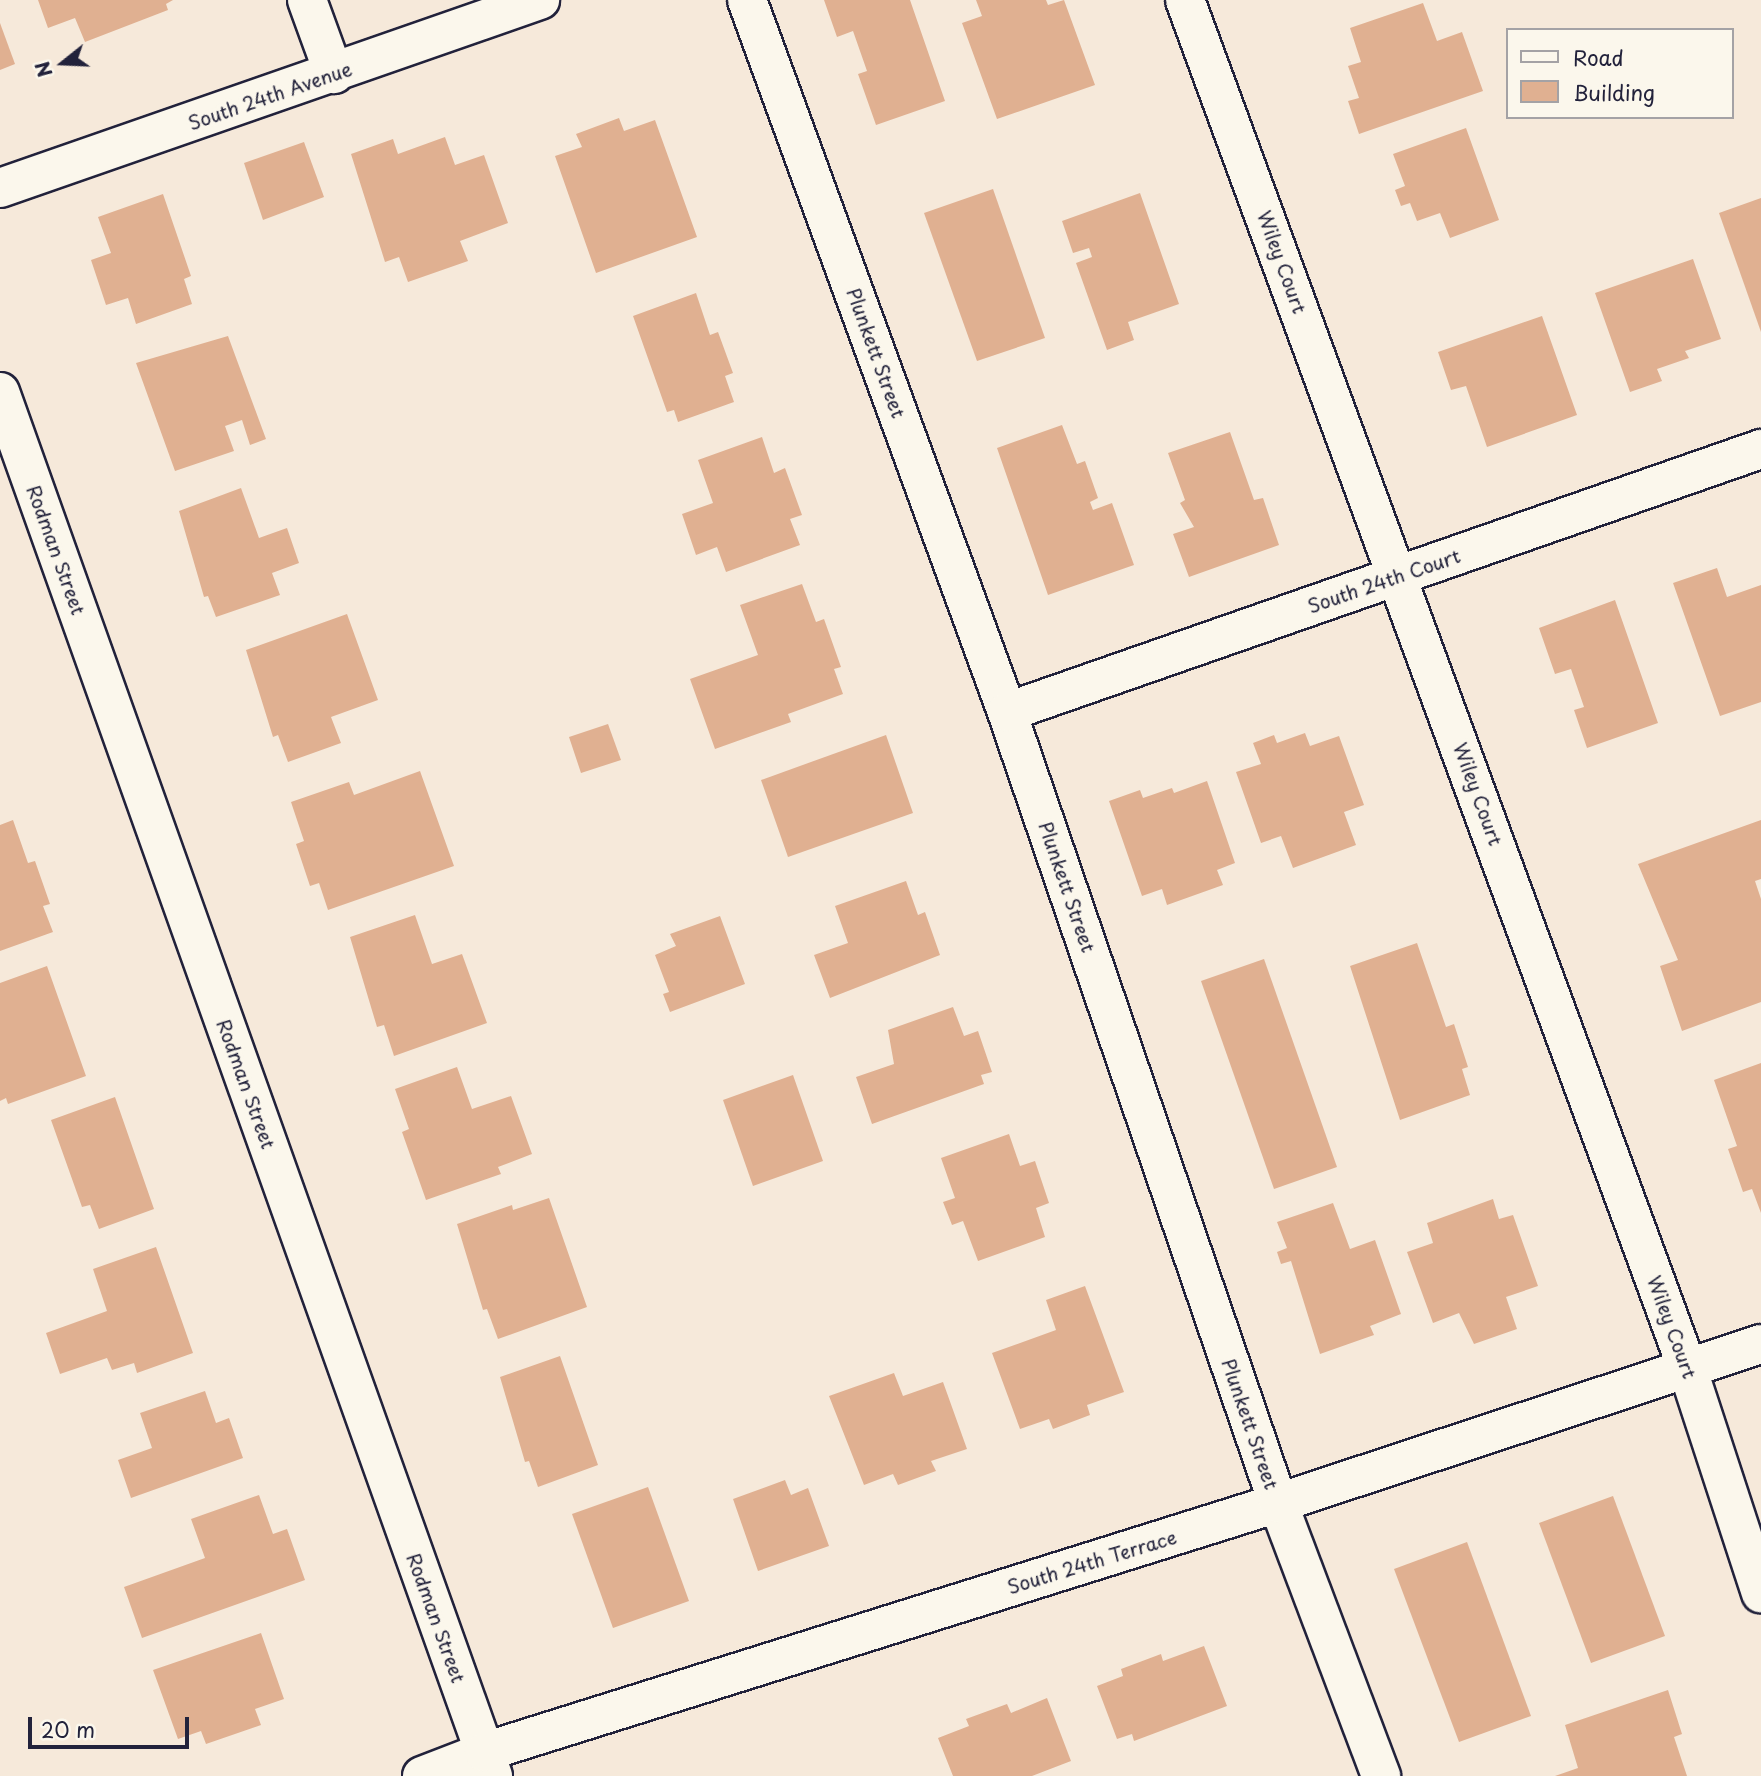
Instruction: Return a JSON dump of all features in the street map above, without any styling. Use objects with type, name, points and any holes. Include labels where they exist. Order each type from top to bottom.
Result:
[{"type":"street","points":[[307,0],[334,74]]},
{"type":"street","name":"South 24th Avenue","points":[[0,188],[334,74],[540,0]]},
{"type":"street","name":"Plunkett Street","points":[[747,0],[1007,712],[1278,1503],[1381,1776]]},
{"type":"street","name":"Wiley Court","points":[[1185,0],[1688,1370],[1761,1592]]},
{"type":"street","name":"Rodman Street","points":[[0,393],[489,1764]]},
{"type":"street","name":"South 24th Court","points":[[1007,712],[1761,449]]},
{"type":"street","name":"South 24th Terrace","points":[[422,1776],[489,1764],[1761,1344]]},
{"type":"building","points":[[38,0],[173,0],[166,4],[168,10],[85,42],[75,18],[48,28]]},
{"type":"building","points":[[824,0],[910,0],[945,101],[876,125],[858,74],[867,71],[853,31],[837,37]]},
{"type":"building","points":[[976,0],[1046,0],[1048,5],[1064,0],[1095,85],[997,119],[962,23],[982,16]]},
{"type":"building","points":[[1423,3],[1437,41],[1462,32],[1483,91],[1359,134],[1348,101],[1359,98],[1348,66],[1361,62],[1350,28]]},
{"type":"building","points":[[0,23],[15,64],[0,70]]},
{"type":"building","points":[[619,118],[624,131],[655,120],[697,237],[596,273],[555,156],[582,147],[576,134]]},
{"type":"building","points":[[1466,128],[1499,220],[1450,238],[1440,213],[1417,221],[1410,203],[1401,206],[1395,190],[1405,186],[1393,154]]},
{"type":"building","points":[[445,137],[455,165],[484,155],[508,223],[460,241],[468,261],[408,282],[399,257],[385,262],[351,154],[393,139],[398,154]]},
{"type":"building","points":[[304,142],[324,197],[263,220],[244,163]]},
{"type":"building","points":[[993,189],[1045,338],[977,361],[924,213]]},
{"type":"building","points":[[1140,193],[1179,304],[1128,322],[1134,340],[1107,350],[1076,263],[1092,257],[1089,248],[1073,253],[1062,221]]},
{"type":"building","points":[[163,194],[191,276],[184,279],[192,304],[136,324],[128,298],[106,305],[91,260],[111,253],[98,217]]},
{"type":"building","points":[[1761,198],[1761,332],[1719,213]]},
{"type":"building","points":[[1693,259],[1721,339],[1685,351],[1689,358],[1657,369],[1662,381],[1630,392],[1595,293]]},
{"type":"building","points":[[696,293],[710,335],[718,332],[733,373],[725,376],[734,402],[678,422],[674,410],[667,412],[633,316]]},
{"type":"building","points":[[1542,316],[1577,415],[1487,447],[1466,386],[1451,390],[1438,352]]},
{"type":"building","points":[[228,336],[266,439],[250,445],[242,420],[225,426],[234,451],[175,471],[136,363]]},
{"type":"building","points":[[1062,425],[1077,464],[1085,461],[1098,498],[1090,502],[1093,510],[1112,503],[1134,565],[1048,595],[997,448]]},
{"type":"building","points":[[1230,432],[1254,500],[1263,498],[1279,545],[1189,577],[1173,534],[1194,527],[1180,503],[1185,500],[1168,453]]},
{"type":"building","points":[[762,437],[774,473],[785,468],[802,515],[790,519],[800,545],[726,572],[717,547],[696,555],[682,514],[713,503],[698,460]]},
{"type":"building","points":[[241,488],[259,538],[287,528],[299,563],[272,573],[280,595],[216,617],[208,596],[204,597],[179,511]]},
{"type":"building","points":[[1717,568],[1727,597],[1761,585],[1761,702],[1720,716],[1673,583]]},
{"type":"building","points":[[802,584],[816,622],[824,619],[841,667],[834,669],[843,694],[788,714],[791,722],[715,749],[690,679],[758,655],[740,605]]},
{"type":"building","points":[[1615,600],[1658,723],[1587,748],[1574,710],[1584,707],[1571,669],[1555,674],[1539,628]]},
{"type":"building","points":[[347,614],[378,700],[331,717],[341,743],[288,762],[278,735],[273,737],[246,650]]},
{"type":"building","points":[[608,724],[621,760],[581,773],[569,737]]},
{"type":"building","points":[[1305,733],[1310,746],[1339,736],[1364,805],[1344,812],[1356,845],[1293,868],[1281,836],[1261,843],[1236,772],[1261,764],[1253,743],[1274,735],[1277,743]]},
{"type":"building","points":[[886,735],[913,813],[788,857],[761,780]]},
{"type":"building","points":[[420,771],[454,866],[328,910],[319,883],[310,886],[296,844],[304,841],[291,802],[349,782],[354,795]]},
{"type":"building","points":[[1207,781],[1235,863],[1217,870],[1223,885],[1167,905],[1162,889],[1142,896],[1109,801],[1140,790],[1143,798],[1172,788],[1174,793]]},
{"type":"building","points":[[13,820],[28,863],[35,861],[50,904],[43,906],[53,932],[0,951],[0,825]]},
{"type":"building","points":[[1761,820],[1761,879],[1755,881],[1761,899],[1761,1002],[1682,1031],[1660,966],[1678,960],[1638,864]]},
{"type":"building","points":[[906,881],[918,915],[925,912],[940,955],[830,998],[814,955],[848,943],[835,906]]},
{"type":"building","points":[[415,915],[432,964],[462,954],[487,1023],[394,1056],[384,1025],[377,1027],[350,937]]},
{"type":"building","points":[[720,916],[745,984],[670,1012],[663,994],[669,992],[655,955],[676,946],[670,934]]},
{"type":"building","points":[[1417,943],[1446,1027],[1454,1024],[1468,1067],[1462,1069],[1470,1095],[1400,1120],[1350,966]]},
{"type":"building","points":[[1264,959],[1337,1167],[1274,1189],[1201,981]]},
{"type":"building","points":[[47,966],[86,1076],[8,1104],[6,1098],[0,1101],[0,983]]},
{"type":"building","points":[[953,1007],[964,1036],[978,1031],[992,1072],[981,1075],[984,1084],[872,1124],[856,1077],[894,1064],[888,1030]]},
{"type":"building","points":[[1761,1063],[1761,1213],[1752,1189],[1743,1192],[1728,1149],[1737,1146],[1714,1080]]},
{"type":"building","points":[[457,1067],[472,1109],[511,1096],[532,1154],[498,1167],[501,1174],[426,1200],[402,1132],[409,1129],[395,1089]]},
{"type":"building","points":[[793,1075],[823,1161],[753,1186],[723,1100]]},
{"type":"building","points":[[115,1097],[154,1209],[99,1229],[90,1205],[82,1207],[51,1120]]},
{"type":"building","points":[[1009,1134],[1020,1166],[1035,1161],[1049,1203],[1036,1208],[1045,1237],[978,1261],[963,1221],[952,1225],[943,1202],[955,1198],[941,1158]]},
{"type":"building","points":[[549,1198],[587,1307],[498,1339],[487,1309],[483,1310],[457,1224],[512,1205],[513,1210]]},
{"type":"building","points":[[1493,1199],[1499,1219],[1513,1215],[1538,1286],[1506,1297],[1517,1329],[1474,1344],[1459,1313],[1433,1323],[1407,1252],[1433,1243],[1427,1223]]},
{"type":"building","points":[[1333,1203],[1350,1249],[1375,1240],[1401,1314],[1370,1326],[1374,1335],[1320,1354],[1291,1261],[1281,1264],[1277,1252],[1287,1248],[1277,1222]]},
{"type":"building","points":[[156,1247],[193,1353],[137,1373],[134,1363],[112,1370],[107,1358],[60,1374],[46,1333],[107,1311],[93,1269]]},
{"type":"building","points":[[1085,1286],[1124,1392],[1087,1405],[1090,1415],[1053,1429],[1049,1419],[1020,1429],[992,1353],[1056,1330],[1046,1300]]},
{"type":"building","points":[[560,1356],[598,1465],[538,1487],[529,1461],[525,1462],[500,1377]]},
{"type":"building","points":[[894,1373],[903,1396],[943,1382],[967,1449],[931,1461],[936,1471],[898,1485],[893,1474],[864,1485],[829,1396]]},
{"type":"building","points":[[205,1391],[216,1423],[229,1418],[243,1458],[131,1498],[118,1460],[152,1448],[140,1413]]},
{"type":"building","points":[[785,1480],[791,1495],[808,1488],[829,1546],[758,1571],[733,1499]]},
{"type":"building","points":[[648,1487],[689,1601],[613,1628],[572,1514]]},
{"type":"building","points":[[259,1495],[273,1534],[287,1529],[305,1580],[142,1638],[124,1587],[205,1558],[191,1519]]},
{"type":"building","points":[[1613,1496],[1665,1636],[1591,1663],[1539,1523]]},
{"type":"building","points":[[1467,1542],[1531,1716],[1459,1742],[1394,1569]]},
{"type":"building","points":[[261,1633],[284,1699],[255,1709],[261,1725],[206,1744],[201,1731],[178,1739],[153,1670]]},
{"type":"building","points":[[1204,1646],[1227,1706],[1134,1741],[1132,1734],[1117,1739],[1097,1686],[1123,1676],[1121,1669],[1161,1654],[1163,1661]]},
{"type":"building","points":[[1668,1690],[1682,1734],[1674,1737],[1687,1776],[1555,1776],[1578,1768],[1565,1725]]},
{"type":"building","points":[[1047,1698],[1071,1761],[1032,1776],[953,1776],[938,1738],[969,1726],[966,1719],[1007,1704],[1011,1713]]}]
